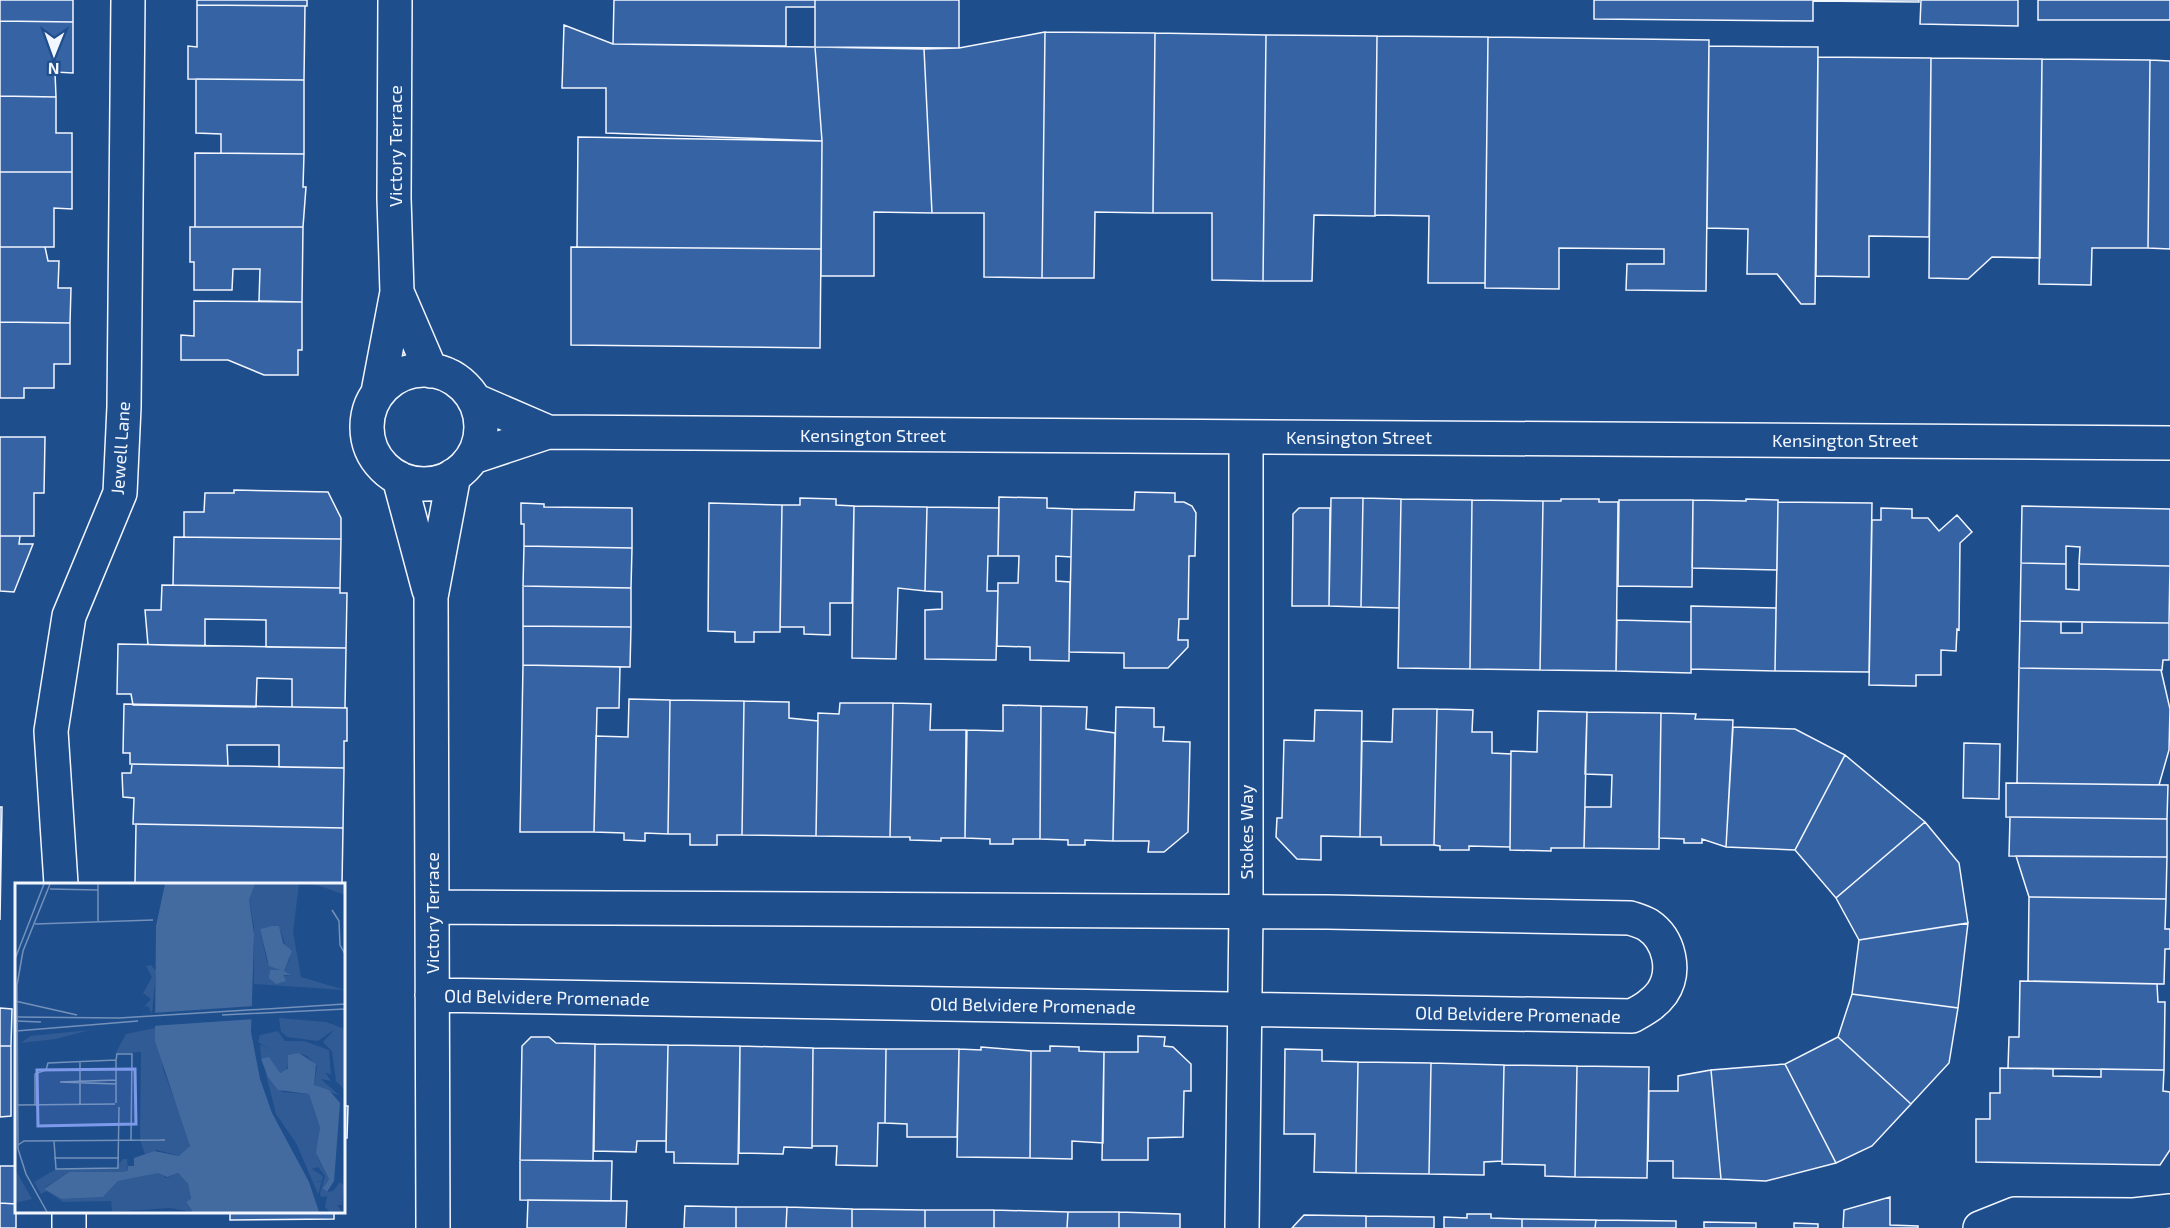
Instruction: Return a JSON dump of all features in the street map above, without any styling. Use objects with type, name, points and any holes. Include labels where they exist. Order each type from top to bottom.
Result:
[{"type":"street","name":"Jewell Lane","points":[[61,883],[51,731],[69,616],[120,493],[124,418],[128,0]]},
{"type":"street","name":"Victory Terrace","points":[[378,392],[397,292],[394,198],[395,0]]},
{"type":"street","name":"Victory Terrace","points":[[397,292],[431,371]]},
{"type":"street","points":[[431,371],[448,376],[463,386],[474,400],[479,413],[481,429],[478,443],[463,466],[436,483],[417,484],[385,470],[375,458],[369,442],[367,427],[369,411],[378,392],[393,379],[412,372],[431,371]]},
{"type":"street","name":"Kensington Street","points":[[474,400],[548,432]]},
{"type":"street","name":"Kensington Street","points":[[463,466],[548,432],[2170,443]]},
{"type":"street","name":"Stokes Way","points":[[1242,1228],[1246,912],[1246,436]]},
{"type":"street","name":"Victory Terrace","points":[[433,1228],[431,597],[463,466]]},
{"type":"street","name":"Victory Terrace","points":[[399,478],[431,597]]},
{"type":"street","name":"Old Belvidere Promenade","points":[[432,906],[1246,912],[1630,918],[1647,924],[1661,936],[1668,951],[1670,967],[1667,983],[1661,994],[1648,1007],[1632,1016],[432,995]]},
{"type":"street","points":[[1980,1228],[2015,1214],[2134,1215],[2170,1211]]},
{"type":"building","points":[[0,0],[73,0],[73,22],[0,21]]},
{"type":"building","points":[[197,0],[307,0],[307,6],[197,5]]},
{"type":"building","points":[[614,0],[815,0],[815,7],[786,7],[786,46],[613,44]]},
{"type":"building","points":[[815,0],[959,0],[959,48],[815,47]]},
{"type":"building","points":[[1594,0],[1813,0],[1813,21],[1594,19]]},
{"type":"building","points":[[1919,0],[1919,2],[1813,1]]},
{"type":"building","points":[[1921,0],[2018,0],[2018,26],[1920,24]]},
{"type":"building","points":[[2038,0],[2170,0],[2170,20],[2038,20]]},
{"type":"building","points":[[197,5],[305,6],[304,80],[188,79],[188,46],[197,47]]},
{"type":"building","points":[[0,21],[73,22],[73,73],[55,72],[56,97],[0,96]]},
{"type":"building","points":[[564,25],[613,44],[815,47],[822,141],[606,133],[606,88],[562,88]]},
{"type":"building","points":[[1045,32],[1155,33],[1153,213],[1095,212],[1094,278],[1042,278]]},
{"type":"building","points":[[1045,32],[1042,278],[984,277],[984,213],[932,213],[924,49],[959,48]]},
{"type":"building","points":[[1155,33],[1266,35],[1263,281],[1212,280],[1212,213],[1153,213]]},
{"type":"building","points":[[1266,35],[1377,36],[1375,216],[1314,215],[1312,281],[1263,281]]},
{"type":"building","points":[[1377,36],[1488,37],[1485,283],[1428,283],[1429,216],[1375,215]]},
{"type":"building","points":[[1488,37],[1709,40],[1706,291],[1626,290],[1627,264],[1664,264],[1664,249],[1559,248],[1559,289],[1485,288]]},
{"type":"building","points":[[1709,46],[1818,47],[1815,304],[1801,304],[1777,274],[1747,274],[1748,229],[1707,228]]},
{"type":"building","points":[[815,47],[924,49],[932,213],[874,212],[874,276],[821,276],[822,141]]},
{"type":"building","points":[[1818,57],[1931,58],[1929,237],[1869,236],[1869,277],[1816,276]]},
{"type":"building","points":[[1931,58],[2042,59],[2040,258],[1992,257],[1968,279],[1929,278]]},
{"type":"building","points":[[2042,59],[2150,60],[2148,248],[2092,248],[2091,285],[2039,284]]},
{"type":"building","points":[[2150,60],[2170,61],[2170,249],[2148,248]]},
{"type":"building","points":[[196,79],[304,80],[304,154],[221,153],[221,134],[196,133]]},
{"type":"building","points":[[0,96],[56,97],[56,133],[72,133],[72,172],[0,172]]},
{"type":"building","points":[[578,137],[822,141],[821,249],[577,247]]},
{"type":"building","points":[[195,153],[304,154],[303,187],[306,187],[303,227],[195,227]]},
{"type":"building","points":[[0,172],[72,172],[72,209],[54,208],[54,247],[0,247]]},
{"type":"building","points":[[190,227],[303,227],[302,302],[259,301],[260,269],[233,269],[232,290],[194,290],[194,262],[190,262]]},
{"type":"building","points":[[0,247],[45,247],[48,261],[59,261],[58,288],[71,288],[70,323],[0,322]]},
{"type":"building","points":[[571,247],[821,249],[820,348],[571,345]]},
{"type":"building","points":[[194,301],[302,302],[302,350],[298,350],[298,375],[264,375],[228,360],[181,360],[181,335],[194,336]]},
{"type":"building","points":[[0,322],[70,323],[70,364],[54,364],[54,388],[24,388],[24,398],[0,398]]},
{"type":"building","points":[[0,437],[45,437],[44,493],[34,493],[34,536],[0,536]]},
{"type":"building","points":[[234,490],[328,492],[341,518],[341,539],[184,537],[184,512],[204,512],[205,493],[234,493]]},
{"type":"building","points":[[1135,492],[1175,493],[1175,502],[1184,502],[1192,506],[1196,513],[1195,556],[1189,556],[1188,619],[1179,619],[1178,640],[1188,640],[1188,647],[1168,668],[1124,668],[1124,653],[1069,652],[1072,509],[1134,510]]},
{"type":"building","points":[[999,497],[1047,498],[1047,508],[1072,509],[1071,557],[1056,556],[1056,581],[1070,582],[1069,661],[1030,660],[1030,647],[997,646],[998,583],[1018,583],[1019,556],[998,556]]},
{"type":"building","points":[[800,498],[836,499],[836,505],[854,506],[852,603],[830,603],[830,635],[804,634],[804,627],[780,627],[782,505],[800,505]]},
{"type":"building","points":[[1331,498],[1363,498],[1361,607],[1329,606]]},
{"type":"building","points":[[1363,498],[1401,499],[1399,608],[1361,607]]},
{"type":"building","points":[[1401,499],[1472,500],[1470,669],[1398,668]]},
{"type":"building","points":[[1561,499],[1599,499],[1599,502],[1618,502],[1616,671],[1540,670],[1543,501],[1561,501]]},
{"type":"building","points":[[1746,499],[1778,500],[1777,570],[1692,568],[1693,500],[1746,501]]},
{"type":"building","points":[[1472,500],[1543,501],[1540,670],[1470,669]]},
{"type":"building","points":[[1619,500],[1693,500],[1692,587],[1618,586]]},
{"type":"building","points":[[1778,502],[1872,503],[1869,672],[1775,671]]},
{"type":"building","points":[[521,503],[544,504],[544,507],[632,508],[632,548],[524,546]]},
{"type":"building","points":[[709,503],[782,505],[780,632],[754,632],[754,642],[735,642],[735,632],[708,631]]},
{"type":"building","points":[[854,506],[927,507],[925,591],[898,588],[896,659],[852,658]]},
{"type":"building","points":[[2022,506],[2170,509],[2170,566],[2079,564],[2080,547],[2066,546],[2066,564],[2021,563]]},
{"type":"building","points":[[927,507],[999,508],[998,556],[988,556],[987,591],[998,591],[996,660],[925,659],[925,610],[942,609],[942,592],[925,591]]},
{"type":"building","points":[[1299,508],[1330,508],[1329,606],[1292,606],[1293,514]]},
{"type":"building","points":[[1881,508],[1912,509],[1912,518],[1928,518],[1939,531],[1957,515],[1972,532],[1960,543],[1959,630],[1957,629],[1956,651],[1941,650],[1941,675],[1916,675],[1916,686],[1869,685],[1872,520],[1881,520]]},
{"type":"building","points":[[0,536],[20,536],[19,544],[33,544],[14,592],[0,591]]},
{"type":"building","points":[[174,537],[341,539],[340,588],[173,585]]},
{"type":"building","points":[[524,546],[632,548],[631,588],[523,586]]},
{"type":"building","points":[[2021,563],[2066,564],[2066,589],[2079,590],[2079,564],[2170,566],[2169,623],[2020,621]]},
{"type":"building","points":[[162,585],[340,588],[340,593],[347,593],[346,648],[266,647],[266,620],[205,619],[205,646],[148,645],[145,610],[161,610]]},
{"type":"building","points":[[523,586],[631,588],[631,627],[523,626]]},
{"type":"building","points":[[1691,606],[1776,608],[1775,671],[1691,669]]},
{"type":"building","points":[[1617,620],[1691,622],[1691,673],[1616,671]]},
{"type":"building","points":[[2020,621],[2061,622],[2061,633],[2082,633],[2082,622],[2169,623],[2169,660],[2163,660],[2162,670],[2019,668]]},
{"type":"building","points":[[523,626],[631,627],[630,667],[523,665]]},
{"type":"building","points":[[118,644],[346,648],[345,708],[292,707],[292,679],[257,678],[256,707],[133,705],[131,694],[117,694]]},
{"type":"building","points":[[523,665],[620,667],[619,708],[597,708],[594,832],[520,832]]},
{"type":"building","points":[[2019,668],[2161,670],[2170,709],[2169,750],[2159,785],[2017,783]]},
{"type":"building","points":[[629,699],[670,700],[668,834],[645,833],[645,841],[624,840],[624,833],[594,832],[596,736],[628,737]]},
{"type":"building","points":[[670,700],[744,701],[742,835],[717,835],[717,845],[690,845],[690,834],[668,834]]},
{"type":"building","points":[[744,701],[789,702],[789,718],[818,721],[816,836],[742,835]]},
{"type":"building","points":[[840,703],[893,703],[890,837],[816,836],[818,713],[839,714]]},
{"type":"building","points":[[893,703],[931,704],[930,730],[966,730],[965,838],[941,838],[941,841],[890,837]]},
{"type":"building","points":[[124,704],[347,708],[344,768],[279,767],[279,745],[227,745],[228,766],[130,764],[130,753],[123,753]]},
{"type":"building","points":[[1003,705],[1041,706],[1040,839],[1013,839],[1013,844],[990,844],[990,839],[965,838],[967,730],[1003,731]]},
{"type":"building","points":[[1041,706],[1087,707],[1086,729],[1115,733],[1113,841],[1085,840],[1085,845],[1068,845],[1068,840],[1040,839]]},
{"type":"building","points":[[1116,707],[1154,708],[1154,727],[1164,727],[1163,741],[1190,742],[1188,832],[1164,852],[1148,852],[1149,841],[1113,841]]},
{"type":"building","points":[[1393,709],[1437,709],[1434,845],[1381,845],[1381,837],[1360,837],[1362,741],[1392,742]]},
{"type":"building","points":[[1437,709],[1473,710],[1472,732],[1492,732],[1492,753],[1511,754],[1510,847],[1469,846],[1469,850],[1440,850],[1440,846],[1434,845]]},
{"type":"building","points":[[1315,710],[1362,711],[1360,837],[1321,836],[1321,860],[1297,859],[1276,837],[1277,818],[1282,818],[1284,740],[1314,741]]},
{"type":"building","points":[[1538,711],[1587,712],[1584,848],[1551,848],[1551,851],[1510,850],[1511,751],[1537,752]]},
{"type":"building","points":[[1587,712],[1661,713],[1659,849],[1584,848],[1585,807],[1611,807],[1612,775],[1585,774]]},
{"type":"building","points":[[1661,713],[1696,714],[1695,719],[1733,720],[1726,847],[1702,839],[1702,843],[1684,843],[1684,839],[1659,838]]},
{"type":"building","points":[[1733,727],[1795,729],[1845,755],[1795,850],[1726,847]]},
{"type":"building","points":[[1964,743],[2000,744],[1999,799],[1963,798]]},
{"type":"building","points":[[1845,755],[1925,822],[1836,898],[1795,850]]},
{"type":"building","points":[[132,764],[344,768],[343,828],[133,824],[134,798],[123,797],[122,773],[131,773]]},
{"type":"building","points":[[2006,783],[2168,785],[2167,819],[2006,817]]},
{"type":"building","points":[[0,807],[2,807],[1,863],[0,863]]},
{"type":"building","points":[[2010,817],[2167,819],[2167,857],[2009,856]]},
{"type":"building","points":[[1925,822],[1959,863],[1968,923],[1859,940],[1836,898]]},
{"type":"building","points":[[136,824],[343,828],[342,883],[135,883]]},
{"type":"building","points":[[2016,856],[2167,857],[2166,899],[2029,897]]},
{"type":"building","points":[[0,863],[1,863],[0,920]]},
{"type":"building","points":[[2029,897],[2166,899],[2165,929],[2170,929],[2170,949],[2165,949],[2164,984],[2028,981]]},
{"type":"building","points":[[1968,923],[1958,1008],[1852,994],[1859,940]]},
{"type":"building","points":[[2020,981],[2157,984],[2158,1002],[2165,1002],[2164,1070],[2008,1068],[2009,1037],[2019,1037]]},
{"type":"building","points":[[1852,994],[1958,1008],[1949,1063],[1911,1104],[1838,1037]]},
{"type":"building","points":[[0,1008],[12,1009],[11,1046],[0,1046]]},
{"type":"building","points":[[1138,1036],[1165,1037],[1164,1046],[1173,1047],[1191,1064],[1191,1091],[1184,1091],[1183,1137],[1148,1138],[1148,1160],[1102,1160],[1104,1052],[1138,1052]]},
{"type":"building","points":[[531,1037],[549,1037],[556,1043],[595,1044],[593,1161],[520,1160],[522,1046]]},
{"type":"building","points":[[1838,1037],[1911,1104],[1872,1146],[1836,1163],[1785,1064]]},
{"type":"building","points":[[595,1044],[668,1045],[666,1141],[637,1141],[636,1152],[594,1151]]},
{"type":"building","points":[[668,1045],[740,1046],[738,1164],[674,1163],[674,1152],[666,1152]]},
{"type":"building","points":[[0,1046],[11,1046],[11,1116],[0,1117]]},
{"type":"building","points":[[740,1046],[813,1048],[812,1148],[784,1147],[783,1154],[739,1153]]},
{"type":"building","points":[[1050,1046],[1079,1047],[1079,1051],[1104,1052],[1103,1143],[1072,1141],[1072,1159],[1030,1158],[1031,1051],[1050,1051]]},
{"type":"building","points":[[981,1047],[1031,1051],[1030,1158],[957,1157],[959,1049],[981,1050]]},
{"type":"building","points":[[813,1048],[886,1049],[885,1123],[878,1123],[877,1166],[836,1165],[837,1146],[812,1146]]},
{"type":"building","points":[[886,1049],[959,1049],[957,1137],[907,1137],[907,1124],[885,1123]]},
{"type":"building","points":[[1285,1049],[1322,1050],[1322,1061],[1358,1062],[1356,1173],[1314,1172],[1315,1134],[1284,1134]]},
{"type":"building","points":[[1358,1062],[1431,1063],[1429,1174],[1356,1173]]},
{"type":"building","points":[[1431,1063],[1504,1065],[1502,1161],[1484,1162],[1484,1175],[1429,1174]]},
{"type":"building","points":[[1785,1064],[1836,1163],[1766,1181],[1721,1179],[1711,1070]]},
{"type":"building","points":[[1504,1065],[1577,1066],[1575,1177],[1545,1176],[1545,1165],[1502,1164]]},
{"type":"building","points":[[1577,1066],[1649,1067],[1647,1178],[1575,1177]]},
{"type":"building","points":[[2000,1068],[2053,1069],[2053,1076],[2101,1077],[2101,1069],[2164,1070],[2163,1091],[2170,1092],[2170,1150],[2160,1165],[1976,1162],[1976,1119],[1990,1119],[1990,1093],[2000,1093]]},
{"type":"building","points":[[1711,1070],[1721,1179],[1673,1178],[1673,1161],[1648,1161],[1649,1091],[1678,1091],[1678,1076]]},
{"type":"building","points":[[345,1106],[348,1106],[347,1138],[345,1138]]},
{"type":"building","points":[[520,1160],[612,1161],[611,1201],[520,1200]]},
{"type":"building","points":[[0,1166],[15,1166],[15,1204],[0,1203]]},
{"type":"building","points":[[1890,1197],[1890,1225],[1918,1226],[1918,1228],[1843,1228],[1844,1210]]},
{"type":"building","points":[[528,1200],[627,1201],[626,1228],[527,1228]]},
{"type":"building","points":[[0,1203],[15,1204],[16,1228],[0,1228]]},
{"type":"building","points":[[685,1206],[736,1207],[736,1228],[684,1228]]},
{"type":"building","points":[[736,1207],[787,1207],[786,1228],[736,1228]]},
{"type":"building","points":[[787,1207],[852,1209],[852,1228],[786,1228]]},
{"type":"building","points":[[852,1209],[925,1210],[925,1228],[852,1228]]},
{"type":"building","points":[[925,1210],[994,1210],[994,1228],[925,1228]]},
{"type":"building","points":[[994,1210],[1068,1212],[1067,1228],[994,1228]]},
{"type":"building","points":[[1068,1212],[1119,1212],[1119,1228],[1067,1228]]},
{"type":"building","points":[[1119,1212],[1180,1214],[1180,1228],[1119,1228]]},
{"type":"building","points":[[230,1213],[334,1213],[334,1219],[230,1220]]},
{"type":"building","points":[[1467,1214],[1491,1214],[1491,1218],[1522,1219],[1522,1228],[1444,1228],[1444,1217],[1467,1218]]},
{"type":"building","points":[[1304,1215],[1366,1216],[1366,1228],[1292,1228]]},
{"type":"building","points":[[1366,1216],[1434,1217],[1434,1228],[1366,1228]]},
{"type":"building","points":[[1522,1219],[1596,1220],[1595,1228],[1522,1228]]},
{"type":"building","points":[[1596,1220],[1676,1221],[1676,1228],[1595,1228]]},
{"type":"building","points":[[1704,1222],[1756,1223],[1756,1228],[1704,1228]]},
{"type":"building","points":[[1794,1223],[1818,1224],[1818,1228],[1794,1228]]}]
